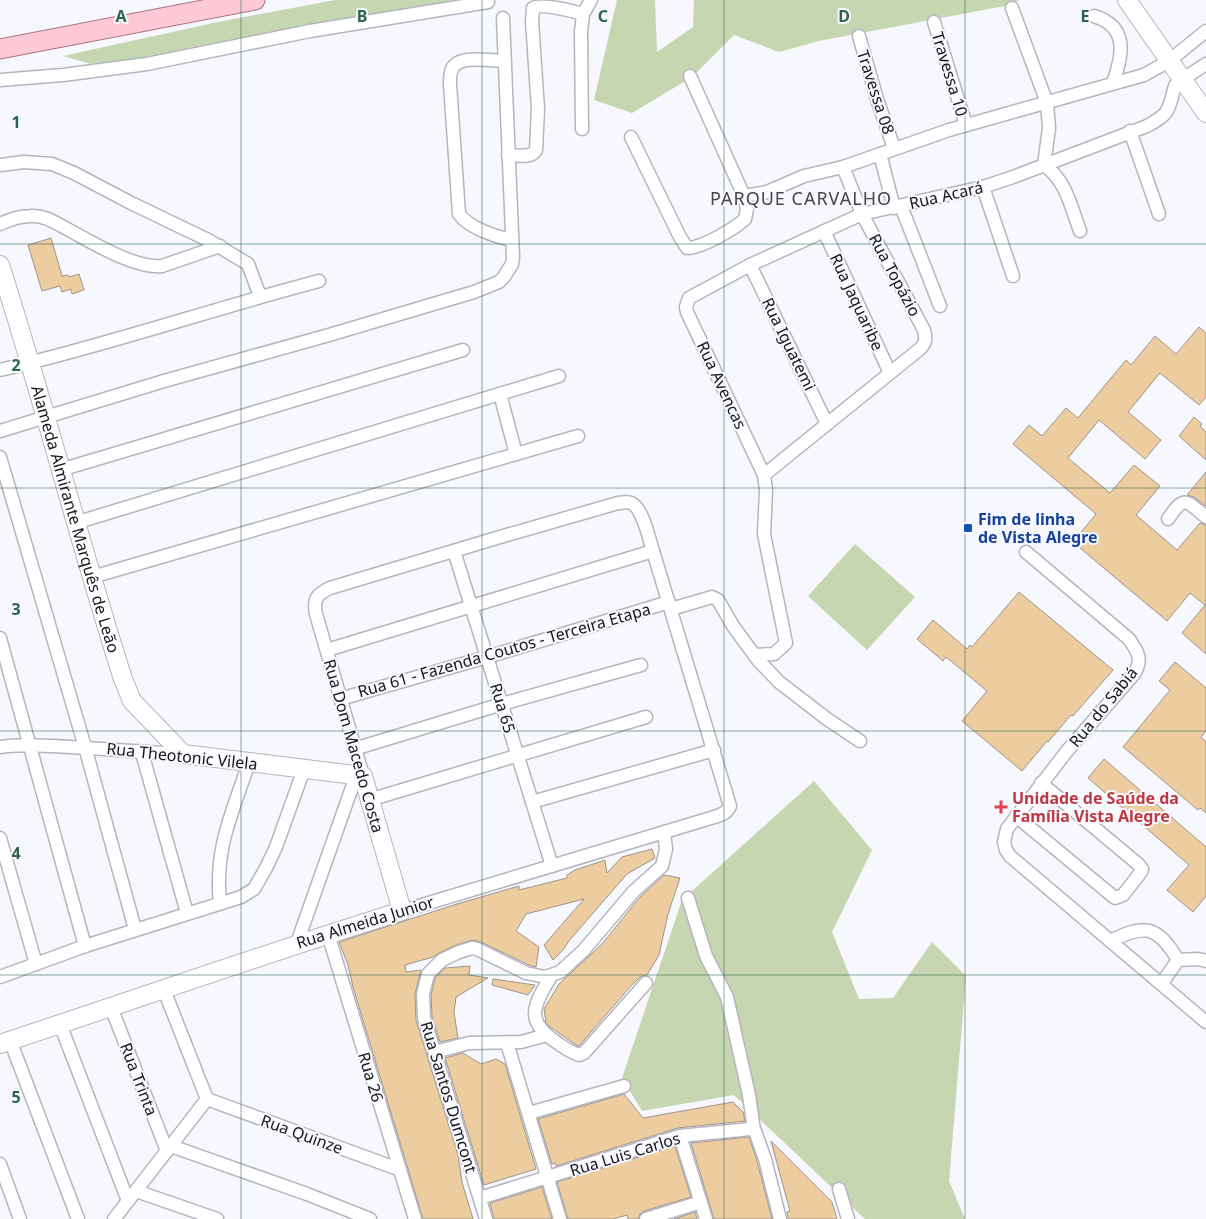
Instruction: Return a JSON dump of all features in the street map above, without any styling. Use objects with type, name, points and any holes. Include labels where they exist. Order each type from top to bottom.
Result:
[{"type":"main road","points":[[0,49],[255,0]]},
{"type":"main road","points":[[1127,0],[1206,113]]},
{"type":"main road","name":"Alameda Almirante Marquês de Leão","points":[[0,265],[31,363],[75,522],[128,691],[132,701],[183,754]]},
{"type":"main road","name":"Rua Theotonic Vilela","points":[[183,754],[359,776]]},
{"type":"main road","name":"Rua Dom Macedo Costa","points":[[359,776],[370,800],[402,911]]},
{"type":"main road","name":"Rua Almeida Junior","points":[[5,1042],[164,990],[297,943],[402,911]]},
{"type":"street","points":[[582,129],[580,79],[583,14],[592,0]]},
{"type":"street","points":[[0,80],[62,75],[147,64],[310,31],[488,2]]},
{"type":"street","points":[[508,155],[531,156],[536,150],[538,109],[532,21],[533,8],[536,6],[545,7],[583,14]]},
{"type":"street","points":[[1012,8],[1047,103],[1048,128],[1044,165],[1058,177],[1080,231]]},
{"type":"street","points":[[1094,16],[1104,19],[1112,26],[1119,38],[1122,50],[1120,62],[1112,83]]},
{"type":"street","points":[[0,431],[164,381],[329,335],[499,282],[512,264],[503,18]]},
{"type":"street","name":"Travessa 10","points":[[934,22],[966,125]]},
{"type":"street","points":[[744,196],[767,192],[804,176],[843,167],[894,148],[966,125],[1144,75],[1169,61],[1206,31]]},
{"type":"street","name":"Travessa 08","points":[[859,36],[877,99],[894,148]]},
{"type":"street","points":[[504,61],[466,60],[458,62],[451,70],[450,84],[457,200],[460,214],[464,220],[474,226],[512,240]]},
{"type":"street","points":[[1182,80],[1206,64]]},
{"type":"street","points":[[631,137],[687,248],[692,248],[708,241],[733,228],[745,219],[744,196],[690,76]]},
{"type":"street","name":"Rua Acará","points":[[692,296],[750,265],[862,214],[983,187],[1148,126],[1163,116],[1170,106],[1175,86],[1182,80]]},
{"type":"street","points":[[1130,132],[1159,214]]},
{"type":"street","name":"Rua Topázio","points":[[880,154],[898,207],[940,306]]},
{"type":"street","points":[[0,165],[24,162],[52,164],[220,246],[248,264],[260,296]]},
{"type":"street","name":"Rua Topázio","points":[[843,167],[862,214],[926,337],[925,343],[921,348],[890,373]]},
{"type":"street","points":[[983,187],[1013,276]]},
{"type":"street","points":[[0,224],[20,217],[40,216],[109,251],[133,261],[156,267],[174,263],[220,246]]},
{"type":"street","name":"Rua Jaquaribe","points":[[824,231],[890,373]]},
{"type":"street","name":"Rua Iguatemi","points":[[750,265],[827,424]]},
{"type":"street","points":[[0,370],[31,363],[260,296],[319,281]]},
{"type":"street","name":"Rua Avencas","points":[[692,296],[687,301],[687,312],[764,475]]},
{"type":"street","points":[[60,470],[463,350]]},
{"type":"street","points":[[754,655],[774,654],[786,643],[764,534],[766,490],[764,475],[890,373]]},
{"type":"street","points":[[75,522],[559,376]]},
{"type":"street","points":[[500,394],[516,454]]},
{"type":"street","points":[[92,577],[578,436]]},
{"type":"street","points":[[0,456],[85,747],[135,929]]},
{"type":"street","points":[[454,551],[627,502],[632,503],[639,511],[653,551],[714,750],[532,802]]},
{"type":"street","points":[[1168,519],[1178,505],[1184,502],[1206,517]]},
{"type":"street","name":"Rua Dom Macedo Costa","points":[[359,776],[354,749],[316,614],[315,600],[321,592],[330,588],[454,551]]},
{"type":"street","name":"Rua 65","points":[[454,551],[552,866]]},
{"type":"street","points":[[327,650],[653,551]]},
{"type":"street","name":"Rua do Sabiá","points":[[1026,552],[1129,638],[1140,658],[1139,666],[1134,674],[1041,783],[1016,816],[1007,829],[1004,842],[1010,856],[1110,941]]},
{"type":"street","name":"Rua 61 - Fazenda Coutos - Terceira Etapa","points":[[340,699],[670,606],[712,597],[721,603],[733,626],[754,655]]},
{"type":"street","points":[[0,638],[85,946]]},
{"type":"street","points":[[754,655],[779,682],[827,719],[860,741]]},
{"type":"street","points":[[354,749],[502,704],[641,665]]},
{"type":"street","points":[[370,800],[646,717]]},
{"type":"street","points":[[161,732],[156,748],[146,753],[187,913]]},
{"type":"street","name":"Rua Theotonic Vilela","points":[[0,747],[30,745],[85,747],[146,753],[183,754]]},
{"type":"street","name":"Rua Almeida Junior","points":[[402,911],[717,816],[728,811],[730,806],[714,750]]},
{"type":"street","points":[[220,903],[218,882],[222,844],[250,762]]},
{"type":"street","points":[[0,977],[135,929],[246,896],[259,882],[276,847],[304,769]]},
{"type":"street","points":[[297,943],[359,776]]},
{"type":"street","points":[[1016,816],[1115,898],[1123,895],[1141,872],[1142,869],[1138,864],[1041,783]]},
{"type":"street","points":[[646,983],[581,1055],[577,1055],[546,1035],[536,1022],[534,1008],[551,976],[560,972],[576,958],[633,892],[662,866],[666,849],[664,832]]},
{"type":"street","points":[[0,838],[36,964]]},
{"type":"street","points":[[688,898],[706,956],[727,997],[749,1096],[754,1130],[761,1147],[780,1219]]},
{"type":"street","points":[[1178,960],[1166,941],[1153,932],[1136,930],[1110,941],[1206,1022]]},
{"type":"street","name":"Rua 26","points":[[328,934],[412,1217]]},
{"type":"street","name":"Rua Santos Dumcont","points":[[486,1219],[424,1018],[423,994],[428,974],[442,960],[472,948],[526,973],[545,977],[551,976]]},
{"type":"street","points":[[1178,960],[1198,959],[1206,961]]},
{"type":"street","points":[[1162,983],[1178,960]]},
{"type":"street","points":[[114,1219],[207,1099],[164,990]]},
{"type":"street","name":"Rua Trinta","points":[[111,1007],[169,1148]]},
{"type":"street","points":[[60,1024],[132,1196]]},
{"type":"street","points":[[435,1052],[469,1043],[530,1040],[546,1035]]},
{"type":"street","points":[[5,1042],[78,1219]]},
{"type":"street","points":[[507,1042],[560,1219]]},
{"type":"street","points":[[529,1114],[624,1086]]},
{"type":"street","name":"Rua Quinze","points":[[207,1099],[398,1168]]},
{"type":"street","name":"Rua Luis Carlos","points":[[480,1198],[680,1136],[746,1129],[754,1130]]},
{"type":"street","points":[[680,1136],[706,1219]]},
{"type":"street","points":[[169,1148],[307,1194],[370,1219]]},
{"type":"street","points":[[0,1164],[20,1219]]},
{"type":"street","points":[[839,1189],[848,1219]]},
{"type":"street","points":[[132,1196],[217,1219]]},
{"type":"street","points":[[646,1219],[701,1202]]},
{"type":"green space","points":[[335,0],[477,0],[332,21],[105,68],[63,56],[218,22]]},
{"type":"green space","points":[[617,0],[655,0],[657,52],[693,27],[694,0],[1019,0],[1010,5],[819,41],[779,52],[734,35],[692,77],[632,113],[594,100]]},
{"type":"green space","points":[[855,544],[915,597],[867,650],[808,596]]},
{"type":"green space","points":[[814,781],[872,850],[832,932],[859,999],[893,998],[932,942],[966,976],[949,1181],[965,1219],[865,1219],[734,1095],[642,1111],[622,1078],[682,900]]},
{"type":"building","points":[[51,238],[62,276],[68,275],[69,277],[79,274],[84,290],[72,294],[71,289],[62,292],[60,286],[42,291],[28,245]]},
{"type":"building","points":[[1199,327],[1206,333],[1206,397],[1199,405],[1160,373],[1128,412],[1161,440],[1145,459],[1099,420],[1068,458],[1110,493],[1134,465],[1160,486],[1136,515],[1177,550],[1200,523],[1206,525],[1206,654],[1182,633],[1205,605],[1190,593],[1167,621],[1118,580],[1073,542],[1096,514],[1013,444],[1029,425],[1042,436],[1066,408],[1078,418],[1126,360],[1131,365],[1155,336],[1176,354]]},
{"type":"building","points":[[1194,417],[1202,424],[1200,426],[1206,432],[1206,460],[1179,436]]},
{"type":"building","points":[[1206,472],[1206,506],[1194,497],[1187,495]]},
{"type":"building","points":[[1019,592],[1113,670],[1073,716],[1071,715],[1047,741],[1022,771],[962,721],[987,691],[946,657],[943,661],[917,639],[933,620],[967,649],[970,645],[972,647]]},
{"type":"building","points":[[1175,662],[1206,688],[1206,731],[1201,737],[1206,742],[1206,813],[1200,808],[1198,810],[1123,747],[1170,690],[1159,681]]},
{"type":"building","points":[[1104,759],[1206,847],[1206,896],[1193,912],[1167,890],[1189,865],[1088,778]]},
{"type":"building","points":[[652,849],[655,858],[627,874],[553,960],[544,945],[584,899],[526,914],[516,931],[539,947],[536,967],[473,940],[456,945],[433,957],[405,965],[406,972],[421,970],[415,994],[416,1020],[458,1155],[462,1182],[473,1219],[423,1219],[348,965],[339,942],[519,886],[519,890],[567,878],[567,875],[575,870],[605,860],[607,873],[622,857]]},
{"type":"building","points":[[664,875],[680,878],[668,914],[659,955],[647,975],[640,977],[579,1046],[576,1045],[549,1026],[546,1022],[544,1009],[559,984],[602,944],[639,898]]},
{"type":"building","points":[[470,966],[469,975],[488,978],[456,997],[454,1012],[458,1038],[440,1042],[432,1017],[431,995],[435,978],[445,968]]},
{"type":"building","points":[[493,979],[535,985],[528,995],[492,985]]},
{"type":"building","points":[[463,1053],[481,1064],[496,1059],[505,1064],[536,1169],[484,1185],[445,1058]]},
{"type":"building","points":[[624,1094],[643,1118],[733,1102],[743,1112],[745,1121],[678,1128],[556,1166],[555,1163],[552,1164],[538,1119]]},
{"type":"building","points":[[749,1137],[772,1219],[714,1219],[691,1143]]},
{"type":"building","points":[[771,1141],[832,1202],[837,1219],[788,1219],[787,1212],[790,1211]]},
{"type":"building","points":[[675,1146],[691,1197],[644,1211],[638,1219],[628,1219],[627,1215],[613,1219],[568,1219],[557,1182]]},
{"type":"building","points":[[542,1187],[552,1219],[494,1219],[490,1203]]},
{"type":"building","points":[[695,1212],[697,1219],[674,1219]]},
{"type":"place","name":"Fim de linha de Vista Alegre","points":[[968,528]]},
{"type":"place","name":"Unidade de Saúde da Família Vista Alegre","points":[[1001,807]]},
{"type":"district","name":"PARQUE CARVALHO","points":[[801,198]]}]
